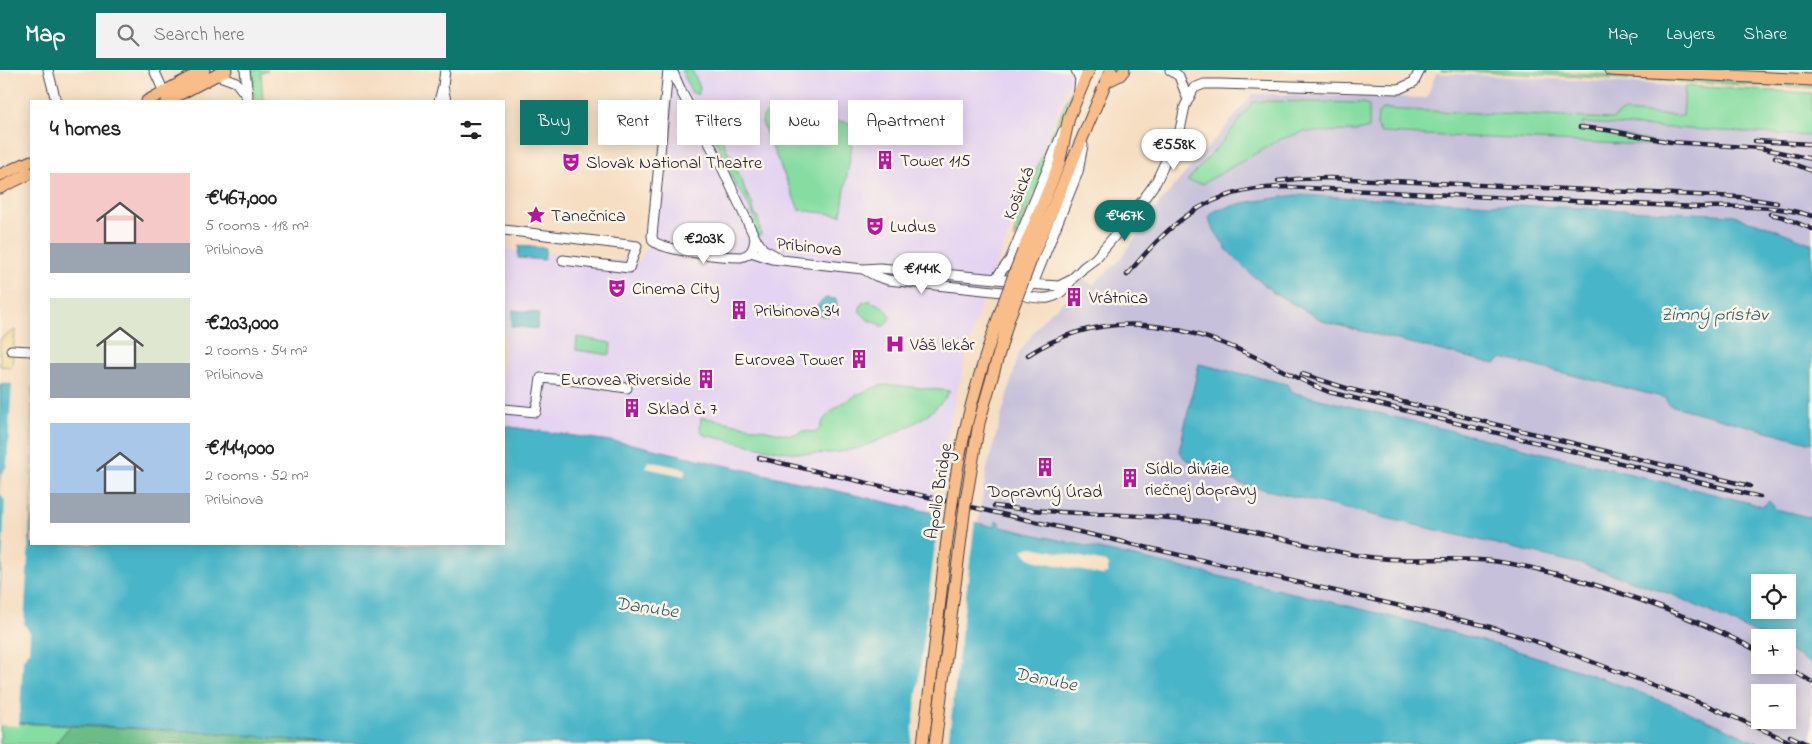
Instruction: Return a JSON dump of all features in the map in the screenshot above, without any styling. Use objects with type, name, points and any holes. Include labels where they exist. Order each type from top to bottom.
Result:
[{"type":"main road","points":[[166,96],[204,70]]},
{"type":"main road","name":"Košická","points":[[1028,253],[1059,164],[1069,117],[1089,70]]},
{"type":"main road","points":[[1028,253],[1111,70]]},
{"type":"main road","points":[[1106,82],[1120,75],[1124,70]]},
{"type":"main road","points":[[1610,70],[1812,80]]},
{"type":"main road","points":[[151,100],[166,96],[224,71]]},
{"type":"main road","points":[[1,174],[30,161]]},
{"type":"main road","points":[[0,188],[30,174]]},
{"type":"main road","name":"Apollo Bridge","points":[[923,744],[961,449],[970,410],[996,321],[1028,253]]},
{"type":"main road","name":"Apollo Bridge","points":[[935,744],[960,542],[979,423],[1028,253]]},
{"type":"street","points":[[48,70],[56,100]]},
{"type":"street","points":[[154,70],[166,96]]},
{"type":"street","points":[[245,70],[249,100]]},
{"type":"street","points":[[439,100],[445,70]]},
{"type":"street","points":[[1076,70],[1080,79],[1079,94]]},
{"type":"street","points":[[1170,70],[1179,76],[1188,100]]},
{"type":"street","points":[[1087,125],[1078,172],[1030,284],[1021,295],[1056,297],[1103,250],[1156,182],[1180,130],[1185,106],[1194,88],[1204,84],[1399,89],[1414,82],[1420,70]]},
{"type":"street","points":[[224,71],[236,82],[249,100]]},
{"type":"street","points":[[670,72],[720,163],[755,238],[763,249],[785,260]]},
{"type":"street","name":"Pribinova","points":[[670,72],[653,241],[671,249],[727,256],[741,256],[751,252],[766,258],[863,269],[880,268],[1007,280]]},
{"type":"street","points":[[443,86],[446,100]]},
{"type":"street","name":"Košická","points":[[996,278],[1010,260],[1069,117]]},
{"type":"street","points":[[505,230],[637,246],[628,268],[563,260]]},
{"type":"street","points":[[751,252],[755,238]]},
{"type":"street","name":"Pribinova","points":[[863,269],[888,280],[1003,292]]},
{"type":"street","points":[[1030,284],[1059,286],[1071,280]]},
{"type":"street","points":[[11,350],[30,351]]},
{"type":"street","points":[[505,409],[536,412],[541,378],[627,388]]},
{"type":"shaded area","points":[[672,70],[1064,70],[1074,73],[982,299],[957,390],[936,489],[928,512],[632,444],[505,426],[505,249],[639,262],[655,231],[661,165],[668,165],[672,130],[668,102]]},
{"type":"shaded area","points":[[1436,73],[1812,93],[1812,244],[1734,215],[1296,195],[1243,203],[1214,211],[1211,225],[1227,250],[1252,275],[1495,364],[1502,358],[1666,398],[1669,405],[1812,443],[1812,518],[1776,509],[1769,501],[1763,506],[1291,392],[1287,383],[1199,365],[1179,451],[1581,564],[1671,594],[1728,619],[1751,630],[1751,674],[1796,674],[1796,655],[1812,664],[1812,744],[1759,744],[1660,699],[1548,660],[1392,616],[1001,527],[1000,522],[996,522],[996,528],[978,523],[987,468],[1019,353],[1043,319],[1063,302],[1083,279],[1092,285],[1117,263],[1161,201],[1253,94],[1427,98]]},
{"type":"green space","points":[[251,70],[268,70],[261,73],[263,100],[256,100],[252,86]]},
{"type":"green space","points":[[682,70],[692,70],[700,87],[698,95],[691,92]]},
{"type":"green space","points":[[1440,70],[1510,70],[1812,85],[1812,88]]},
{"type":"green space","points":[[1076,79],[1074,89],[1040,179],[1015,239],[1014,234],[1027,190]]},
{"type":"green space","points":[[1685,86],[1812,93],[1812,136],[1582,123],[1585,130],[1637,138],[1668,146],[1381,133],[1377,126],[1378,113],[1384,109],[1612,119],[1622,112],[1683,116]]},
{"type":"green space","points":[[1253,102],[1363,103],[1369,105],[1369,128],[1357,131],[1303,132],[1281,139],[1202,184],[1187,181],[1224,140]]},
{"type":"green space","points":[[770,113],[770,142],[762,123],[763,116]]},
{"type":"green space","points":[[838,121],[848,123],[848,145],[852,145],[841,215],[799,210],[771,145],[838,145]]},
{"type":"green space","points":[[718,145],[725,145],[729,154],[734,158],[734,167],[742,180],[755,215],[758,217],[761,235],[758,237],[751,223],[756,221],[743,195],[736,186]]},
{"type":"green space","points":[[871,300],[871,302],[881,306],[888,312],[890,318],[884,326],[868,320],[859,311],[862,303]]},
{"type":"green space","points":[[577,337],[611,343],[610,355],[576,350]]},
{"type":"green space","points":[[893,385],[950,391],[933,410],[912,424],[868,445],[839,452],[820,454],[781,451],[704,435],[700,429],[701,417],[791,435],[804,431],[815,432],[820,429],[827,416],[841,404],[876,387]]},
{"type":"green space","points":[[0,722],[70,726],[55,744],[0,744]]},
{"type":"green space","points":[[70,726],[199,732],[327,744],[55,744]]},
{"type":"sand","points":[[15,330],[12,367],[0,366],[0,339]]},
{"type":"water","name":"Zimný prístav","points":[[1296,195],[1735,215],[1744,220],[1762,224],[1812,244],[1812,443],[1669,405],[1666,398],[1502,358],[1495,364],[1325,322],[1274,293],[1252,275],[1227,250],[1211,225],[1209,217],[1214,211],[1243,203]]},
{"type":"water","points":[[519,246],[546,248],[544,260],[518,258]]},
{"type":"water","points":[[826,298],[836,299],[837,306],[828,316],[819,315],[817,308]]},
{"type":"water","points":[[513,310],[539,313],[537,329],[511,326]]},
{"type":"water","points":[[1199,364],[1287,384],[1291,392],[1763,506],[1769,501],[1776,509],[1812,518],[1812,664],[1796,655],[1796,629],[1751,629],[1751,631],[1671,594],[1581,564],[1241,484],[1185,459],[1179,451]]},
{"type":"water","name":"Danube","points":[[0,384],[30,386],[30,545],[505,545],[505,426],[632,444],[995,527],[996,521],[1000,522],[1001,527],[1405,620],[1466,636],[1586,673],[1644,694],[1759,744],[327,744],[205,732],[0,722]]},
{"type":"pier","points":[[12,382],[30,383],[30,519],[24,624],[30,633],[29,651],[23,659],[19,726],[0,725],[0,601],[5,501],[0,493],[0,489],[1,475],[7,466]]},
{"type":"pier","points":[[648,461],[686,469],[684,476],[646,468]]},
{"type":"pier","points":[[939,512],[975,520],[948,744],[911,744]]},
{"type":"pier","points":[[1032,547],[1105,562],[1109,565],[1107,574],[1102,575],[1034,560],[1022,550]]},
{"type":"railway","points":[[1580,127],[1671,142],[1760,148],[1812,159]]},
{"type":"railway","points":[[1755,141],[1812,144]]},
{"type":"railway","points":[[1775,157],[1812,171]]},
{"type":"railway","points":[[1278,181],[1329,178],[1739,197],[1777,203]]},
{"type":"railway","points":[[1127,275],[1161,238],[1195,210],[1215,200],[1260,188],[1287,187],[1696,207],[1755,207],[1798,212],[1812,216]]},
{"type":"railway","points":[[1770,214],[1783,217],[1812,229]]},
{"type":"railway","points":[[1028,355],[1056,340],[1083,330],[1111,325],[1140,325],[1168,328],[1196,334],[1225,344],[1329,392],[1760,497]]},
{"type":"railway","points":[[1302,374],[1349,389],[1750,486]]},
{"type":"railway","points":[[759,458],[1487,626],[1553,647],[1711,707],[1795,744]]},
{"type":"railway","points":[[994,506],[1207,522],[1329,550],[1384,559],[1461,559],[1517,565],[1580,580],[1614,591],[1698,622],[1751,648]]},
{"type":"railway","points":[[1796,673],[1812,682]]},
{"type":"railway","points":[[1790,736],[1807,744]]},
{"type":"place","name":"Tower 115","points":[[885,160]]},
{"type":"place","name":"Slovak National Theatre","points":[[571,162]]},
{"type":"place","name":"Tanečnica","points":[[536,215]]},
{"type":"place","name":"Ludus","points":[[875,226]]},
{"type":"place","name":"Cinema City","points":[[617,288]]},
{"type":"place","name":"Vrátnica","points":[[1074,297]]},
{"type":"place","name":"Pribinova 34","points":[[739,310]]},
{"type":"place","name":"Váš lekár","points":[[895,344]]},
{"type":"place","name":"Eurovea Tower","points":[[859,359]]},
{"type":"place","name":"Eurovea Riverside","points":[[706,379]]},
{"type":"place","name":"Sklad č. 7","points":[[632,408]]},
{"type":"place","name":"Dopravný Úrad","points":[[1045,467]]},
{"type":"place","name":"Sídlo divízie riečnej dopravy","points":[[1130,478]]}]
